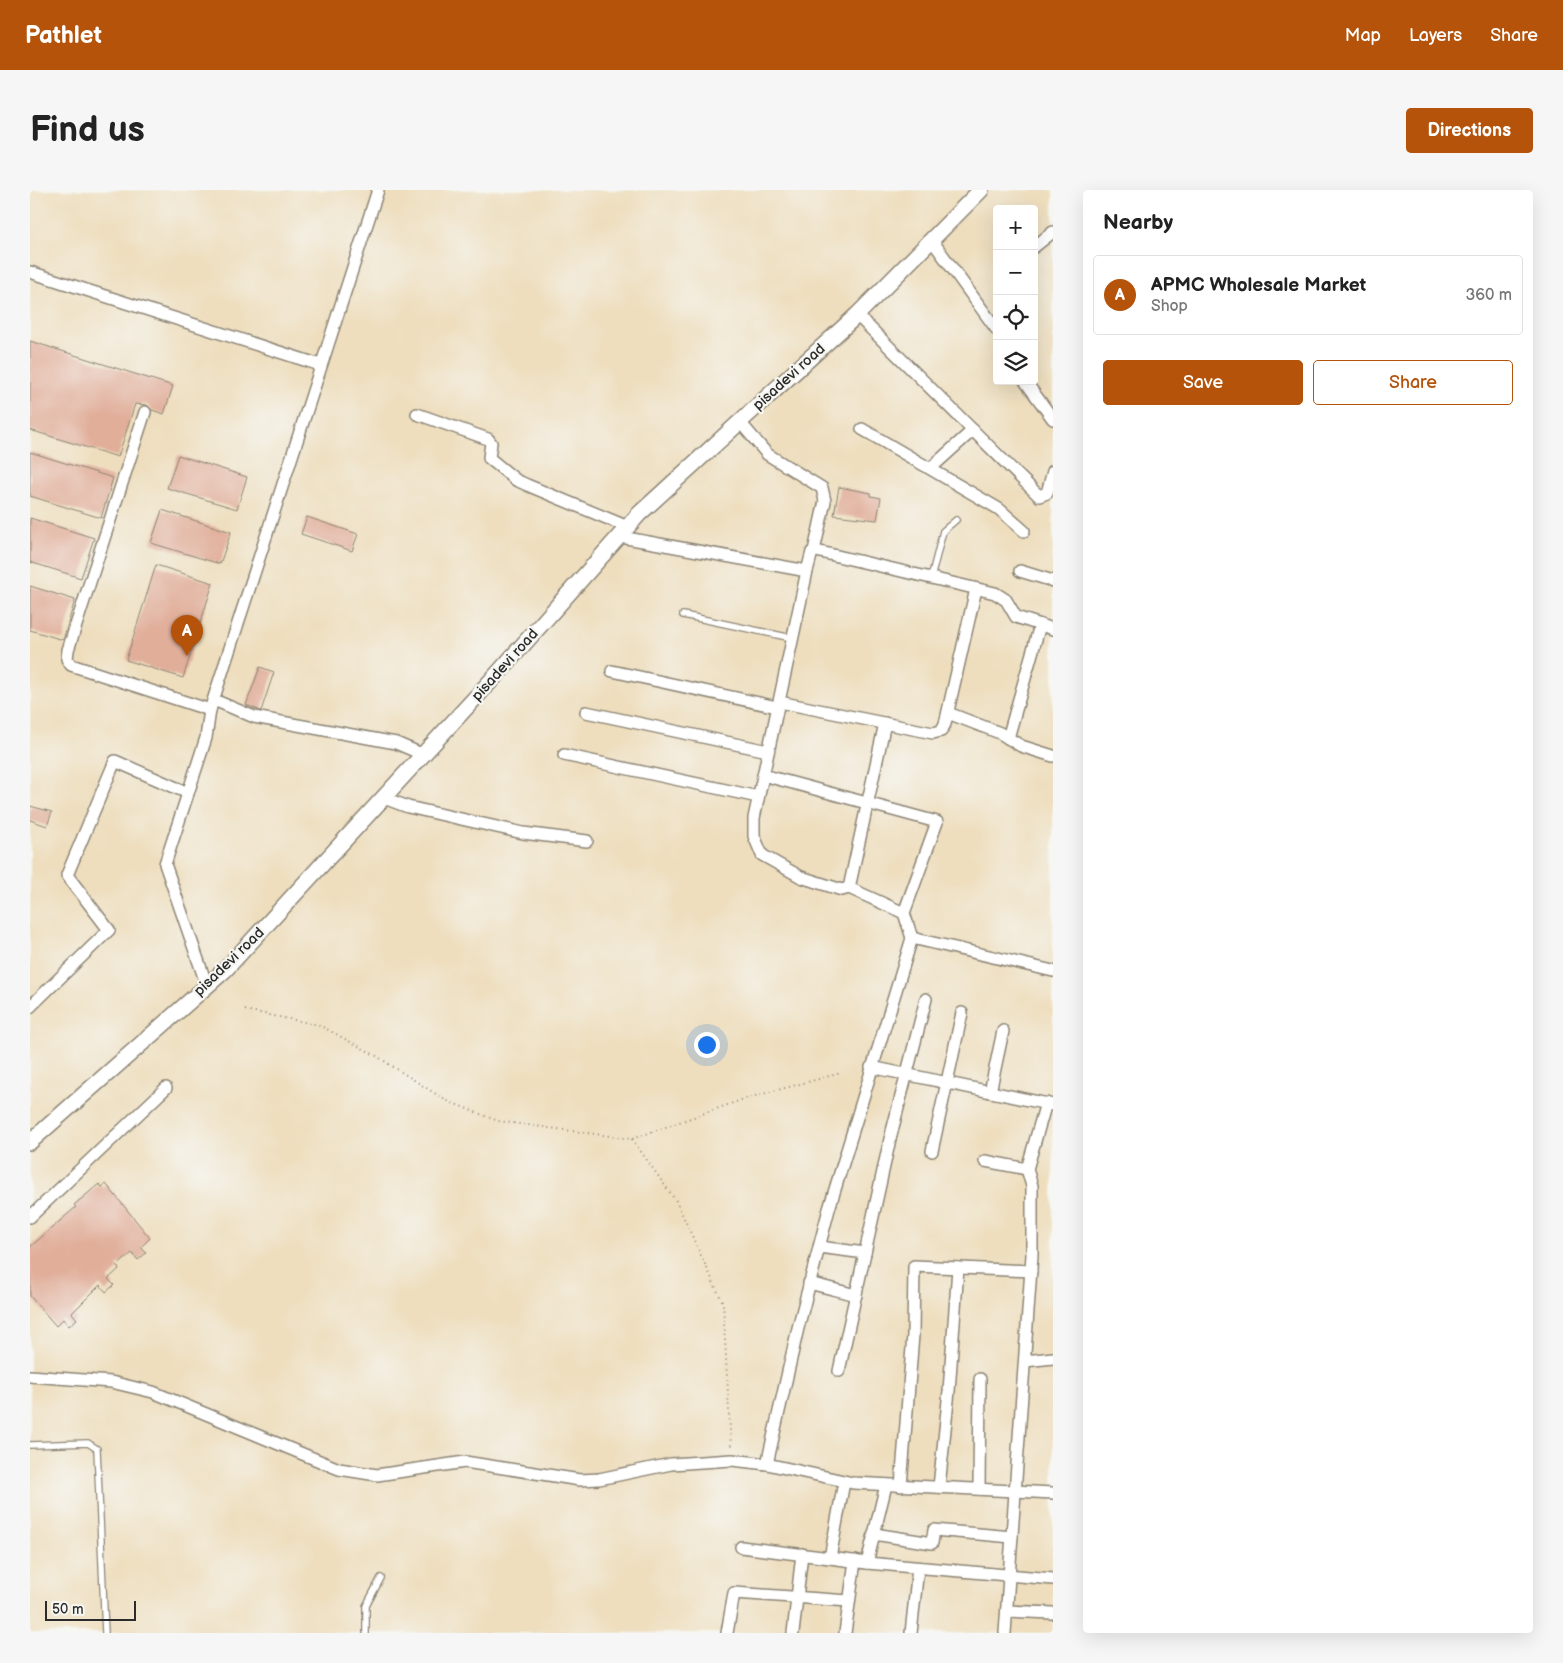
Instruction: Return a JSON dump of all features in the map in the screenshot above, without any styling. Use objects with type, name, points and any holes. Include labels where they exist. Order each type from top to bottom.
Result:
[{"type":"street","points":[[207,986],[166,864],[206,738],[212,705],[320,365],[378,190]]},
{"type":"street","name":"pisadevi road","points":[[30,1142],[225,970],[424,755],[639,514],[857,315],[981,190]]},
{"type":"street","points":[[1038,243],[1053,232]]},
{"type":"street","points":[[931,239],[993,324]]},
{"type":"street","points":[[30,272],[320,365]]},
{"type":"street","points":[[857,315],[1039,496],[1045,495],[1051,489],[1053,471]]},
{"type":"street","points":[[1028,385],[1053,419]]},
{"type":"street","points":[[145,412],[68,650],[67,659],[71,665],[254,717],[396,742],[424,755]]},
{"type":"street","points":[[417,414],[488,439],[491,443],[489,458],[516,480],[624,532],[807,571]]},
{"type":"street","points":[[740,422],[767,454],[822,488],[826,500],[792,638],[758,797],[754,818],[754,836],[762,856],[801,877],[842,890],[849,888],[904,912]]},
{"type":"street","points":[[862,429],[999,509],[1024,531]]},
{"type":"street","points":[[931,468],[973,430]]},
{"type":"street","points":[[814,551],[1000,595],[1006,600],[1016,617],[1053,629]]},
{"type":"street","points":[[1020,571],[1053,581]]},
{"type":"street","points":[[612,671],[778,705],[933,733],[941,731],[948,713],[976,589]]},
{"type":"street","points":[[1008,738],[1040,625]]},
{"type":"street","points":[[586,712],[768,751]]},
{"type":"street","points":[[948,713],[1008,738],[1021,746],[1053,756]]},
{"type":"street","points":[[849,888],[885,723]]},
{"type":"street","points":[[564,755],[758,797]]},
{"type":"street","points":[[30,1007],[109,930],[67,874],[116,761],[188,793]]},
{"type":"street","points":[[763,775],[869,802],[937,822],[904,912],[912,938],[871,1067],[809,1283],[767,1464]]},
{"type":"street","points":[[384,798],[408,807],[523,832],[587,841]]},
{"type":"street","points":[[912,938],[1053,971]]},
{"type":"street","points":[[839,1371],[865,1253],[926,999]]},
{"type":"street","points":[[932,1151],[945,1082],[962,1013]]},
{"type":"street","points":[[990,1092],[1003,1030]]},
{"type":"street","points":[[871,1067],[1050,1104],[1027,1169],[1032,1186],[1031,1271],[1005,1633]]},
{"type":"street","points":[[30,1217],[166,1088]]},
{"type":"street","points":[[985,1161],[1027,1169]]},
{"type":"street","points":[[819,1247],[865,1253]]},
{"type":"street","points":[[901,1486],[913,1335],[914,1266],[1031,1271]]},
{"type":"street","points":[[939,1487],[949,1391],[958,1268]]},
{"type":"street","points":[[809,1283],[856,1295]]},
{"type":"street","points":[[1025,1361],[1053,1358]]},
{"type":"street","points":[[30,1376],[110,1382],[153,1392],[339,1469],[359,1473],[377,1475],[465,1462],[580,1480],[599,1480],[670,1464],[732,1460],[767,1464],[844,1482],[1053,1493]]},
{"type":"street","points":[[979,1489],[980,1379]]},
{"type":"street","points":[[830,1558],[844,1482]]},
{"type":"street","points":[[868,1563],[886,1485]]},
{"type":"street","points":[[874,1534],[932,1543],[934,1530],[1012,1537]]},
{"type":"street","points":[[741,1547],[868,1563],[1053,1579]]},
{"type":"street","points":[[793,1633],[799,1597],[802,1554]]},
{"type":"street","points":[[845,1633],[855,1561]]},
{"type":"street","points":[[911,1633],[918,1568]]},
{"type":"street","points":[[727,1633],[734,1593],[849,1601]]},
{"type":"street","points":[[1007,1610],[1053,1613]]},
{"type":"lane","points":[[931,578],[943,531],[956,520]]},
{"type":"lane","points":[[682,615],[792,638]]},
{"type":"lane","points":[[30,1445],[88,1442],[97,1449],[106,1633]]},
{"type":"lane","points":[[366,1633],[366,1606],[381,1578]]},
{"type":"path","points":[[245,1010],[319,1025],[375,1055],[445,1100],[498,1121],[632,1140],[744,1099],[841,1072]]},
{"type":"path","points":[[632,1140],[676,1201],[723,1303],[732,1460]]},
{"type":"building","points":[[30,341],[173,386],[164,414],[152,410],[147,405],[135,404],[118,457],[30,430]]},
{"type":"building","points":[[30,452],[113,478],[101,518],[30,496]]},
{"type":"building","points":[[178,455],[247,477],[237,509],[167,488]]},
{"type":"building","points":[[839,487],[871,493],[871,496],[881,498],[877,520],[834,515]]},
{"type":"building","points":[[162,510],[231,532],[220,564],[151,543]]},
{"type":"building","points":[[307,517],[358,534],[352,551],[301,534]]},
{"type":"building","points":[[30,518],[94,538],[81,578],[30,562]]},
{"type":"building","points":[[156,565],[213,583],[183,678],[126,660]]},
{"type":"building","points":[[30,586],[75,600],[63,640],[30,630]]},
{"type":"building","points":[[260,667],[274,672],[261,711],[246,705]]},
{"type":"building","points":[[30,806],[52,812],[47,826],[30,820]]},
{"type":"building","points":[[99,1184],[102,1187],[106,1184],[150,1238],[141,1247],[146,1253],[138,1260],[132,1253],[117,1266],[119,1269],[108,1279],[114,1285],[106,1292],[100,1285],[72,1313],[77,1319],[69,1326],[63,1319],[56,1326],[30,1296],[30,1247]]},
{"type":"place","name":"APMC Wholesale Market","points":[[187,656]]}]
